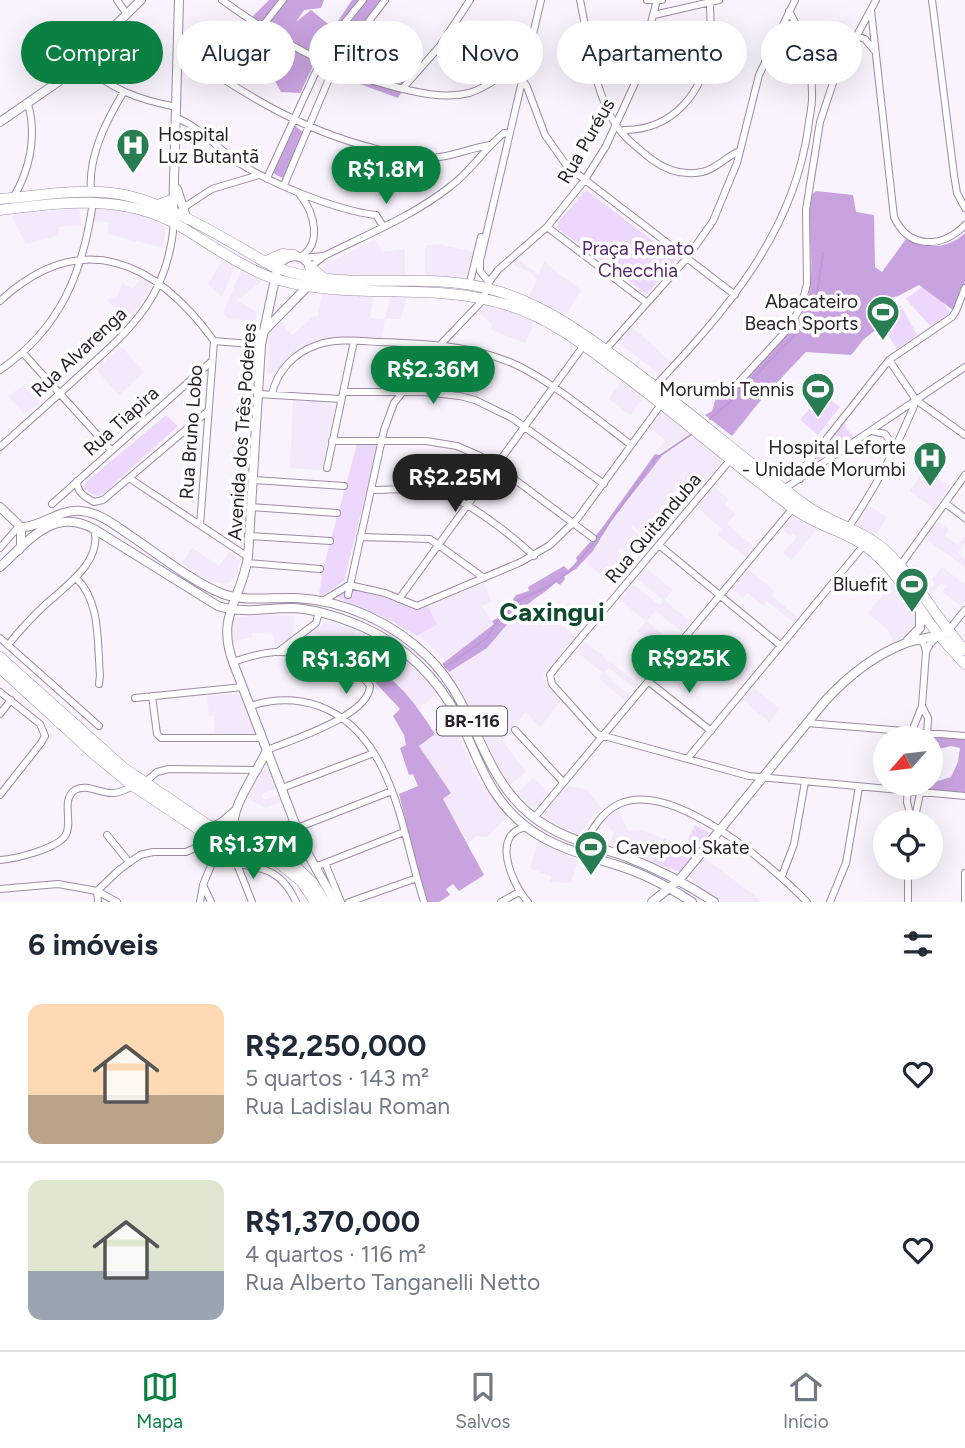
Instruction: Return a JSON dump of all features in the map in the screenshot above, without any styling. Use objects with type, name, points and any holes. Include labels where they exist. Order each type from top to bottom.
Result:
[{"type":"highway","points":[[0,199],[125,195],[158,205],[176,214],[264,262],[275,274]]},
{"type":"highway","points":[[0,210],[92,197],[176,214],[275,274],[304,267],[469,286],[523,300],[551,313],[606,349],[784,489],[849,532],[895,576],[920,610],[965,650]]},
{"type":"highway","points":[[158,205],[174,200]]},
{"type":"highway","points":[[264,262],[282,254],[325,279],[425,281],[469,286]]},
{"type":"highway","points":[[487,289],[584,345],[662,403],[793,508],[812,520],[878,545],[900,566],[965,664]]},
{"type":"highway","points":[[0,657],[106,754],[199,820],[212,827],[233,830],[288,859],[312,882],[325,902]]},
{"type":"highway","points":[[0,668],[96,756],[133,786],[218,840],[275,860],[300,881],[315,902]]},
{"type":"main road","points":[[118,21],[141,0]]},
{"type":"main road","name":"Rua Alvarenga","points":[[179,0],[179,21]]},
{"type":"main road","points":[[0,122],[55,84]]},
{"type":"main road","name":"Rua Alvarenga","points":[[176,214],[179,84]]},
{"type":"main road","name":"Rua Alvarenga","points":[[176,186],[176,214]]},
{"type":"main road","points":[[262,333],[291,303],[304,267],[283,260],[275,274]]},
{"type":"main road","name":"Avenida dos Três Poderes","points":[[275,274],[262,333],[247,560],[231,610],[226,640],[296,833],[335,902]]},
{"type":"main road","points":[[270,300],[275,307],[291,303]]},
{"type":"main road","points":[[0,507],[18,530],[21,546],[17,552]]},
{"type":"main road","name":"BR-116","points":[[18,530],[59,514],[82,511],[91,513],[105,519],[214,590],[237,597],[321,601],[376,620],[414,644],[461,698],[499,779],[522,808],[560,834],[680,879],[714,902]]},
{"type":"main road","name":"BR-116","points":[[0,567],[37,533],[54,523],[77,521],[206,600],[231,610],[295,608],[319,612],[365,628],[383,637],[414,660],[436,684],[451,705],[489,785],[511,813],[562,848],[640,874],[692,902]]},
{"type":"main road","points":[[903,644],[920,628],[920,610]]},
{"type":"main road","points":[[653,902],[680,879],[825,701],[851,674],[903,644],[944,633]]},
{"type":"main road","points":[[212,827],[235,811],[267,750]]},
{"type":"main road","points":[[233,830],[235,811]]},
{"type":"street","points":[[117,0],[126,13]]},
{"type":"street","points":[[222,0],[251,21]]},
{"type":"street","points":[[266,21],[283,0]]},
{"type":"street","points":[[346,21],[363,0]]},
{"type":"street","points":[[369,21],[385,0]]},
{"type":"street","points":[[402,89],[440,46],[470,0]]},
{"type":"street","points":[[534,21],[539,0]]},
{"type":"street","points":[[580,0],[600,88],[615,125],[656,162],[684,173],[708,170],[740,151]]},
{"type":"street","points":[[647,0],[659,0]]},
{"type":"street","name":"Rua Puréus","points":[[348,595],[388,416],[400,393],[468,315],[498,270],[547,227],[584,181],[635,83],[659,0]]},
{"type":"street","points":[[654,15],[719,0]]},
{"type":"street","points":[[606,349],[687,258],[713,220],[729,186],[759,75],[795,0]]},
{"type":"street","points":[[862,26],[876,0]]},
{"type":"street","points":[[932,0],[954,175],[957,193],[965,208]]},
{"type":"street","points":[[623,131],[646,129],[662,123],[688,101],[708,59],[711,34],[710,3]]},
{"type":"street","points":[[789,10],[795,21]]},
{"type":"street","points":[[871,10],[893,209],[897,223],[914,238],[929,242],[951,238],[965,225]]},
{"type":"street","points":[[862,38],[875,51]]},
{"type":"street","points":[[267,178],[309,83]]},
{"type":"street","points":[[109,84],[138,99],[178,107]]},
{"type":"street","points":[[229,84],[309,127],[354,143],[418,157],[447,156],[491,144],[505,136]]},
{"type":"street","points":[[284,185],[327,84]]},
{"type":"street","points":[[387,84],[436,95],[471,93],[490,84]]},
{"type":"street","points":[[468,315],[469,286],[519,84]]},
{"type":"street","points":[[525,84],[537,117],[562,160],[584,181],[735,295]]},
{"type":"street","points":[[655,386],[735,295],[775,233],[793,192],[806,143],[812,98],[810,84]]},
{"type":"street","points":[[728,394],[786,331],[805,296],[806,210],[815,146],[832,84]]},
{"type":"street","points":[[0,370],[23,353],[58,311],[82,260],[92,197],[91,177],[100,137],[123,93]]},
{"type":"street","points":[[517,93],[530,94]]},
{"type":"street","points":[[812,98],[828,96]]},
{"type":"street","points":[[13,198],[22,181],[32,142],[28,104]]},
{"type":"street","points":[[620,116],[623,131]]},
{"type":"street","points":[[177,118],[192,125],[241,164],[299,194],[372,215],[398,218]]},
{"type":"street","points":[[487,289],[480,261],[505,136]]},
{"type":"street","points":[[806,143],[815,146]]},
{"type":"street","points":[[304,267],[433,199],[453,184],[491,144]]},
{"type":"street","points":[[238,179],[241,164]]},
{"type":"street","points":[[176,214],[212,189],[259,174]]},
{"type":"street","points":[[22,181],[26,197]]},
{"type":"street","points":[[299,194],[307,204],[314,226],[314,239],[304,267]]},
{"type":"street","points":[[307,204],[314,198]]},
{"type":"street","name":"Rua Alvarenga","points":[[0,447],[134,325],[159,283],[170,251],[176,214]]},
{"type":"street","points":[[372,215],[383,226]]},
{"type":"street","points":[[372,215],[373,232]]},
{"type":"street","points":[[547,227],[646,303]]},
{"type":"street","points":[[0,301],[36,273],[54,265],[82,260],[122,265],[159,283],[214,341],[261,345]]},
{"type":"street","name":"Rua Puréus","points":[[469,286],[482,275],[498,270]]},
{"type":"street","points":[[800,479],[801,471],[889,360],[952,317],[965,288]]},
{"type":"street","name":"Rua Bruno Lobo","points":[[200,525],[214,341]]},
{"type":"street","points":[[327,468],[354,341]]},
{"type":"street","points":[[272,394],[280,373],[298,355],[319,344],[354,341],[440,345],[497,357],[523,368],[631,445]]},
{"type":"street","points":[[399,599],[584,345]]},
{"type":"street","points":[[23,353],[111,450]]},
{"type":"street","points":[[889,360],[915,401],[965,435]]},
{"type":"street","name":"Rua Tiapira","points":[[52,503],[212,361]]},
{"type":"street","points":[[784,489],[965,367]]},
{"type":"street","points":[[258,394],[342,396],[442,393],[467,398],[501,411],[604,484]]},
{"type":"street","points":[[849,532],[896,449],[915,401]]},
{"type":"street","points":[[321,601],[349,585],[385,593],[418,606],[534,556],[574,522],[662,403]]},
{"type":"street","points":[[77,481],[82,494],[97,503],[103,500],[208,410]]},
{"type":"street","points":[[875,428],[899,441]]},
{"type":"street","points":[[875,428],[885,435],[896,449]]},
{"type":"street","points":[[332,442],[426,442],[457,446],[495,466],[593,538]]},
{"type":"street","name":"Rua Quitanduba","points":[[603,736],[597,734],[552,684],[550,675],[732,459]]},
{"type":"street","points":[[900,566],[965,475]]},
{"type":"street","points":[[129,478],[247,560],[320,569]]},
{"type":"street","points":[[253,480],[344,486]]},
{"type":"street","points":[[371,490],[437,491],[449,495],[467,505],[534,556]]},
{"type":"street","points":[[945,503],[965,518]]},
{"type":"street","points":[[251,508],[337,513]]},
{"type":"street","points":[[534,818],[793,508]]},
{"type":"street","points":[[94,529],[95,544]]},
{"type":"street","points":[[0,548],[18,530]]},
{"type":"street","points":[[248,536],[330,541]]},
{"type":"street","points":[[360,537],[426,538],[439,543],[484,578]]},
{"type":"street","points":[[8,645],[28,622],[76,578],[95,544],[107,538]]},
{"type":"street","points":[[659,545],[780,645]]},
{"type":"street","points":[[688,758],[864,545]]},
{"type":"street","points":[[76,578],[87,589],[93,602],[99,684]]},
{"type":"street","points":[[926,652],[930,644],[965,610]]},
{"type":"street","points":[[278,652],[316,623],[319,612]]},
{"type":"street","points":[[0,638],[99,726]]},
{"type":"street","points":[[915,726],[922,706],[926,652],[919,639]]},
{"type":"street","points":[[682,642],[710,666]]},
{"type":"street","points":[[233,662],[278,652],[327,660],[355,671],[371,687],[370,692],[343,718],[267,750]]},
{"type":"street","points":[[649,682],[711,730]]},
{"type":"street","points":[[135,698],[243,687]]},
{"type":"street","points":[[0,692],[40,724],[44,732],[41,743],[0,795]]},
{"type":"street","points":[[152,696],[157,734],[161,738],[262,738]]},
{"type":"street","points":[[0,713],[10,700]]},
{"type":"street","points":[[250,706],[274,701],[316,705],[343,718],[363,738],[374,753],[392,791],[424,902]]},
{"type":"street","points":[[922,706],[928,718],[928,726]]},
{"type":"street","points":[[807,723],[873,731]]},
{"type":"street","points":[[515,730],[563,782]]},
{"type":"street","points":[[603,736],[749,776],[873,787]]},
{"type":"street","points":[[943,736],[965,736]]},
{"type":"street","points":[[282,789],[374,753]]},
{"type":"street","points":[[145,782],[158,772],[169,769],[258,770]]},
{"type":"street","points":[[749,776],[754,788]]},
{"type":"street","points":[[782,876],[794,844],[805,782]]},
{"type":"street","points":[[0,860],[22,857],[62,839],[68,829],[69,798],[75,790],[84,788],[113,793],[133,786]]},
{"type":"street","points":[[830,902],[846,863],[859,787]]},
{"type":"street","points":[[233,830],[296,833],[392,791]]},
{"type":"street","points":[[943,794],[965,796]]},
{"type":"street","points":[[584,844],[601,817],[621,804],[631,801],[656,801],[673,806],[720,830],[782,876],[807,902]]},
{"type":"street","points":[[528,827],[516,829],[508,844],[510,869],[519,892],[528,902]]},
{"type":"street","points":[[316,867],[404,832]]},
{"type":"street","points":[[107,835],[128,862]]},
{"type":"street","points":[[200,902],[202,885],[214,859],[218,840]]},
{"type":"street","points":[[97,891],[128,862],[144,853],[186,852],[218,840]]},
{"type":"street","points":[[214,859],[264,869],[281,877],[296,902]]},
{"type":"street","points":[[325,863],[341,902]]},
{"type":"street","points":[[237,864],[252,902]]},
{"type":"street","points":[[965,873],[965,902]]},
{"type":"street","points":[[349,902],[417,877]]},
{"type":"street","points":[[908,880],[908,902]]},
{"type":"street","points":[[0,889],[50,884],[97,891],[117,902]]},
{"type":"street","points":[[202,885],[211,902]]},
{"type":"street","points":[[97,891],[98,902]]},
{"type":"street","points":[[501,902],[519,892]]},
{"type":"shaded area","points":[[269,0],[324,0],[321,8],[304,10],[296,22],[311,10],[325,21],[309,21],[309,75],[300,93],[281,92],[276,84],[295,84],[295,21],[253,21],[253,16]]},
{"type":"shaded area","points":[[352,0],[382,0],[366,21],[338,21]]},
{"type":"shaded area","points":[[360,84],[406,84],[398,98]]},
{"type":"shaded area","points":[[294,125],[303,132],[284,179],[273,173]]},
{"type":"shaded area","points":[[816,191],[853,195],[856,212],[874,215],[875,267],[882,272],[906,239],[921,245],[937,246],[951,242],[965,233],[965,282],[953,310],[919,285],[898,296],[869,304],[882,325],[864,339],[851,355],[806,352],[765,395],[732,436],[705,415],[712,411],[716,398],[728,396],[769,354],[791,330],[804,310],[811,272],[807,207],[810,196]]},
{"type":"shaded area","points":[[96,206],[143,214],[162,224],[166,229],[163,248],[108,234],[108,222],[93,221],[93,209]]},
{"type":"shaded area","points":[[79,209],[82,225],[59,227],[59,235],[26,244],[12,217],[24,213]]},
{"type":"shaded area","points":[[375,239],[382,252],[405,249],[405,276],[328,275],[323,270],[326,265]]},
{"type":"shaded area","points":[[438,244],[474,252],[467,277],[459,279],[425,276],[425,246]]},
{"type":"shaded area","points":[[224,257],[236,264],[222,297],[208,284]]},
{"type":"shaded area","points":[[518,261],[539,274],[544,262],[581,290],[566,315],[529,297],[537,280],[531,273],[513,265]]},
{"type":"shaded area","points":[[242,268],[263,281],[237,300],[257,312],[256,321],[230,319],[223,313]]},
{"type":"shaded area","points":[[141,277],[151,283],[151,287],[130,319],[106,300],[118,295],[122,283],[133,289]]},
{"type":"shaded area","points":[[322,294],[374,295],[370,318],[385,319],[381,339],[340,337],[318,340],[291,355],[274,374],[267,373],[268,339],[273,331],[281,322],[292,335],[314,316],[318,316]]},
{"type":"shaded area","points":[[391,295],[407,296],[401,319],[385,319]]},
{"type":"shaded area","points":[[488,304],[535,321],[525,343],[491,330],[492,324],[478,311]]},
{"type":"shaded area","points":[[632,327],[670,361],[659,374],[619,343]]},
{"type":"shaded area","points":[[122,347],[144,372],[119,395],[96,369]]},
{"type":"shaded area","points":[[622,380],[644,396],[631,415],[609,399]]},
{"type":"shaded area","points":[[42,381],[50,393],[25,415],[8,396],[23,386],[29,392]]},
{"type":"shaded area","points":[[293,400],[328,403],[334,407],[322,470],[290,468]]},
{"type":"shaded area","points":[[664,411],[692,432],[655,454],[665,440],[649,427],[660,412]]},
{"type":"shaded area","points":[[697,435],[724,459],[701,487],[690,479],[675,497],[675,501],[683,507],[652,543],[633,526],[631,528],[652,546],[645,553],[636,545],[628,554],[621,548],[617,552],[633,568],[616,588],[585,562],[605,535],[603,533],[665,454]]},
{"type":"shaded area","points":[[655,454],[662,456],[612,520],[593,551],[576,569],[564,576],[565,579],[560,585],[556,582],[521,608],[487,648],[449,672],[442,664],[494,624],[492,621],[503,615],[516,595],[529,591],[528,587],[564,566],[568,570],[578,563],[576,558],[602,528]]},
{"type":"shaded area","name":"Hospital Leforte - Unidade Morumbi","points":[[925,468],[950,486],[934,508],[910,491]]},
{"type":"shaded area","points":[[714,487],[729,499],[725,504],[736,514],[727,524],[753,546],[745,557],[718,535],[722,529],[697,507]]},
{"type":"shaded area","points":[[870,506],[887,518],[874,537],[856,524]]},
{"type":"shaded area","points":[[792,517],[817,529],[792,560],[783,553],[797,537],[793,534],[790,536],[782,529]]},
{"type":"shaded area","points":[[938,522],[949,530],[945,536],[958,545],[965,536],[965,542],[958,553],[965,558],[965,567],[926,539]]},
{"type":"shaded area","points":[[192,548],[219,566],[230,551],[240,561],[237,573],[225,584],[209,581],[182,563]]},
{"type":"shaded area","points":[[942,567],[965,584],[965,600],[961,606],[942,592],[946,586],[941,583],[929,597],[927,592],[935,582],[932,580]]},
{"type":"shaded area","points":[[646,568],[673,590],[664,600],[690,622],[682,632],[656,611],[651,616],[647,621],[673,643],[664,654],[638,632],[646,621],[620,600],[633,584],[659,605],[664,601],[638,579]]},
{"type":"shaded area","points":[[748,569],[775,591],[772,596],[797,617],[793,622],[767,601],[763,606],[747,593],[743,598],[732,589]]},
{"type":"shaded area","points":[[894,581],[920,620],[914,632],[894,644],[888,630],[868,613]]},
{"type":"shaded area","points":[[484,583],[492,602],[482,606],[494,624],[445,660],[419,636],[437,625],[428,606]]},
{"type":"shaded area","points":[[532,600],[575,636],[543,678],[561,701],[540,727],[526,712],[502,740],[526,772],[510,785],[492,755],[476,714],[449,672],[487,648],[521,608],[524,609]]},
{"type":"shaded area","points":[[265,615],[294,616],[293,634],[275,648],[272,632],[252,633],[252,637],[232,642],[233,620]]},
{"type":"shaded area","points":[[328,621],[356,630],[349,646],[311,632]]},
{"type":"shaded area","points":[[585,642],[610,665],[612,663],[639,685],[635,689],[609,668],[604,673],[630,696],[626,701],[599,679],[603,673],[577,652]]},
{"type":"shaded area","points":[[382,644],[412,666],[437,694],[418,708],[397,682],[371,663]]},
{"type":"shaded area","points":[[355,654],[401,688],[435,734],[419,746],[451,793],[443,799],[484,875],[459,891],[453,884],[446,889],[450,895],[439,902],[426,902],[399,794],[418,786],[413,774],[409,775],[400,748],[406,745],[404,735],[393,716],[400,709],[372,679],[351,664]]},
{"type":"shaded area","points":[[753,687],[780,709],[769,722],[743,700]]},
{"type":"shaded area","points":[[207,696],[240,696],[256,735],[214,735],[214,716],[209,716]]},
{"type":"shaded area","points":[[453,721],[476,776],[507,817],[487,837],[476,836],[468,843],[442,799],[451,793],[419,746]]},
{"type":"shaded area","points":[[943,736],[965,738],[965,794],[943,792],[943,779],[951,777],[958,762],[960,748],[943,748]]},
{"type":"shaded area","points":[[266,767],[276,789],[262,794],[264,800],[279,795],[281,802],[267,807],[268,809],[248,798]]},
{"type":"shaded area","points":[[533,778],[549,793],[534,808],[517,793]]},
{"type":"shaded area","points":[[568,786],[587,789],[602,809],[591,818],[579,836],[545,818],[544,814]]},
{"type":"shaded area","points":[[618,810],[628,831],[642,830],[664,839],[653,862],[610,845],[614,832],[602,821]]},
{"type":"shaded area","points":[[538,842],[578,861],[571,883],[549,882],[552,877],[530,868]]},
{"type":"shaded area","points":[[704,858],[761,902],[722,902],[692,881],[690,876]]},
{"type":"green space","name":"Praça Renato Checchia","points":[[586,190],[677,259],[647,294],[557,228],[558,222]]},
{"type":"green space","points":[[922,287],[943,302],[950,313],[930,326],[906,299]]},
{"type":"green space","points":[[901,306],[917,335],[897,349],[877,317]]},
{"type":"green space","points":[[822,393],[840,407],[818,435],[800,420]]},
{"type":"green space","points":[[166,415],[178,426],[104,493],[96,496],[84,488],[84,484]]},
{"type":"green space","points":[[844,421],[847,430],[854,436],[805,469]]},
{"type":"green space","points":[[357,444],[376,445],[377,449],[344,581],[322,596],[319,595],[323,569]]},
{"type":"green space","points":[[357,590],[416,610],[428,606],[437,625],[417,636],[388,619],[336,597],[343,592]]},
{"type":"green space","points":[[695,825],[709,835],[680,872],[653,862],[664,839],[674,843],[687,841]]},
{"type":"waterway","points":[[710,419],[732,400],[809,320],[815,308],[823,253]]},
{"type":"waterway","points":[[598,538],[655,459],[692,434]]},
{"type":"waterway","points":[[445,667],[487,638],[496,623],[519,600],[549,586],[569,572],[593,544]]},
{"type":"place","name":"Hospital Luz Butantã","points":[[133,175]]},
{"type":"place","name":"Abacateiro Beach Sports","points":[[883,342]]},
{"type":"place","name":"Morumbi Tennis","points":[[818,419]]},
{"type":"place","name":"Hospital Leforte - Unidade Morumbi","points":[[930,488]]},
{"type":"place","name":"Bluefit","points":[[912,614]]},
{"type":"place","name":"Cavepool Skate","points":[[591,877]]},
{"type":"district","name":"Caxingui","points":[[552,612]]}]
